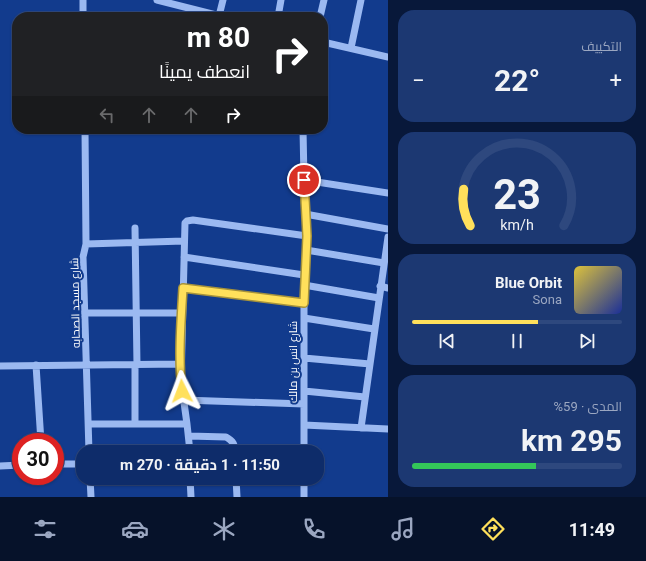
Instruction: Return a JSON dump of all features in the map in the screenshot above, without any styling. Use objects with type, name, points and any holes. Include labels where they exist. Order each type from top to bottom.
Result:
[{"type":"street","points":[[83,0],[83,12]]},
{"type":"street","points":[[157,0],[182,3],[210,12]]},
{"type":"street","points":[[222,12],[223,0]]},
{"type":"street","points":[[279,12],[281,0]]},
{"type":"street","points":[[321,12],[324,0]]},
{"type":"street","points":[[351,48],[361,0]]},
{"type":"street","points":[[328,43],[388,57]]},
{"type":"street","name":"شارع مسجد الصحابه","points":[[85,134],[86,244],[83,257],[89,445]]},
{"type":"street","name":"شارع انس بن مالك","points":[[303,134],[307,236],[304,275],[304,445]]},
{"type":"street","points":[[304,180],[388,193]]},
{"type":"street","points":[[306,214],[388,229]]},
{"type":"street","points":[[190,445],[181,382],[185,223],[193,220],[307,236]]},
{"type":"street","points":[[135,228],[135,424]]},
{"type":"street","points":[[361,428],[378,298],[388,237]]},
{"type":"street","points":[[86,244],[184,242]]},
{"type":"street","points":[[306,250],[384,263]]},
{"type":"street","points":[[184,258],[304,275]]},
{"type":"street","points":[[304,285],[378,298]]},
{"type":"street","points":[[380,286],[388,288]]},
{"type":"street","points":[[183,288],[304,303]]},
{"type":"street","points":[[85,313],[182,313]]},
{"type":"street","points":[[304,318],[374,329]]},
{"type":"street","points":[[304,358],[370,364]]},
{"type":"street","points":[[0,366],[181,364]]},
{"type":"street","points":[[36,365],[40,433]]},
{"type":"street","points":[[304,391],[365,397]]},
{"type":"street","points":[[183,400],[304,404]]},
{"type":"street","points":[[89,424],[187,424]]},
{"type":"street","points":[[304,425],[388,429]]},
{"type":"street","points":[[189,436],[226,437],[231,440],[233,445]]},
{"type":"street","points":[[64,464],[76,464]]},
{"type":"street","points":[[0,466],[12,465]]},
{"type":"street","points":[[90,485],[91,497]]},
{"type":"street","points":[[190,485],[191,497]]},
{"type":"street","points":[[236,485],[236,497]]},
{"type":"street","points":[[304,485],[304,497]]},
{"type":"route","points":[[182,391],[181,336],[183,288],[304,303],[304,275],[307,236],[304,180]]}]
